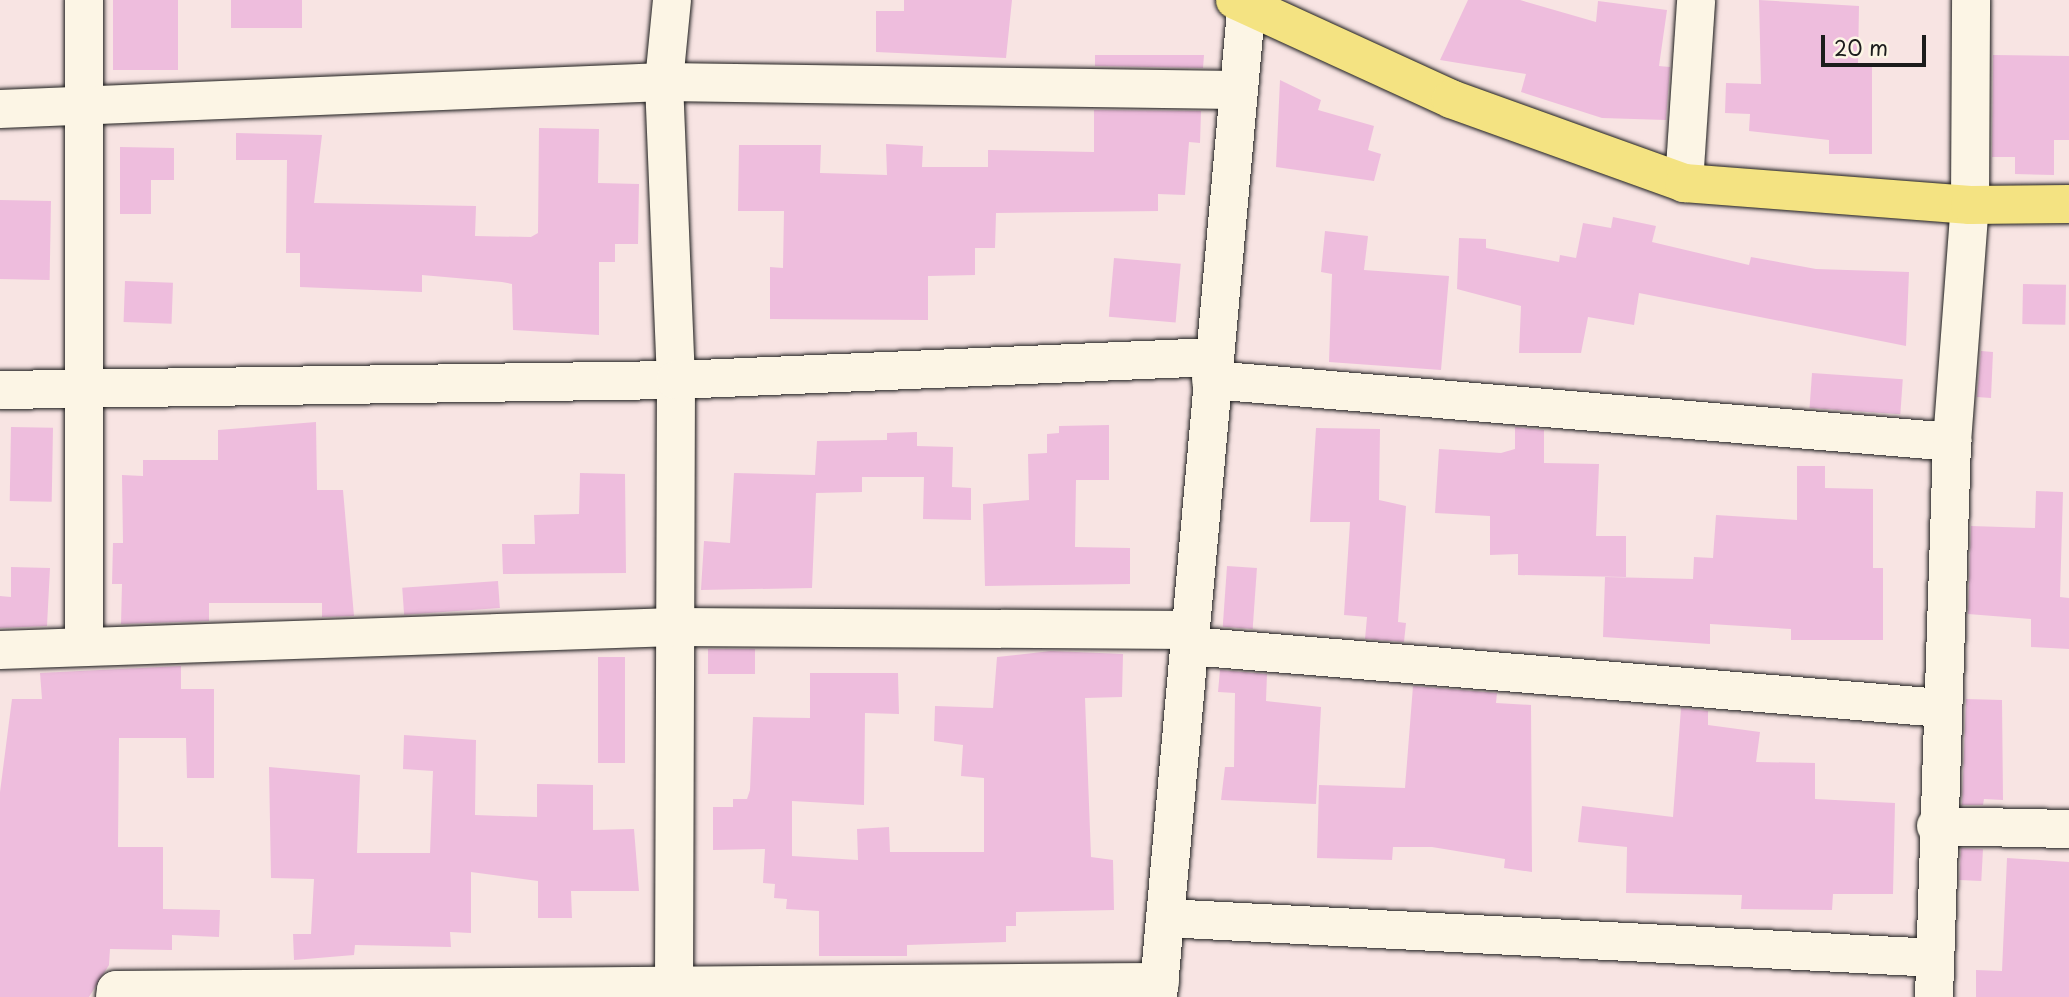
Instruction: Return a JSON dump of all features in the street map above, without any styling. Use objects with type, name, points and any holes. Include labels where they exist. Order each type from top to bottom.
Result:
[{"type":"main road","points":[[1242,2],[1451,99],[1684,183],[1970,205],[2069,204]]},
{"type":"street","points":[[84,0],[87,386],[84,645]]},
{"type":"street","points":[[672,0],[664,82],[676,380],[674,991]]},
{"type":"street","points":[[1684,183],[1696,0]]},
{"type":"street","points":[[1934,997],[1936,826],[1952,442],[1970,205],[1972,0]]},
{"type":"street","points":[[115,997],[116,990],[1159,990],[1242,2]]},
{"type":"street","points":[[0,109],[664,82],[1236,90]]},
{"type":"street","points":[[0,390],[87,386],[676,380],[1212,369],[1952,442]]},
{"type":"street","points":[[0,650],[84,645],[675,627],[1189,638],[1942,708]]},
{"type":"street","points":[[1936,826],[2069,829]]},
{"type":"street","points":[[1165,918],[1935,958]]},
{"type":"building","points":[[113,0],[178,0],[178,70],[113,70]]},
{"type":"building","points":[[231,0],[302,0],[302,28],[231,28]]},
{"type":"building","points":[[904,0],[1012,0],[1006,58],[876,52],[876,11],[904,11]]},
{"type":"building","points":[[1468,0],[1520,0],[1596,22],[1598,1],[1667,10],[1659,66],[1670,67],[1666,120],[1602,118],[1521,92],[1526,74],[1440,60]]},
{"type":"building","points":[[1759,0],[1859,6],[1858,64],[1872,64],[1872,154],[1829,154],[1829,140],[1749,131],[1750,114],[1725,113],[1726,83],[1761,84]]},
{"type":"building","points":[[1095,55],[1204,55],[1203,68],[1095,66]]},
{"type":"building","points":[[1993,55],[2069,56],[2069,140],[2054,140],[2054,175],[2015,174],[2015,157],[1992,157]]},
{"type":"building","points":[[1280,80],[1321,100],[1318,110],[1374,126],[1368,150],[1381,154],[1374,181],[1276,167]]},
{"type":"building","points":[[1094,110],[1201,111],[1200,143],[1189,142],[1185,195],[1158,194],[1158,211],[996,213],[995,248],[975,248],[975,275],[928,276],[928,320],[770,319],[770,267],[783,268],[784,211],[738,211],[739,145],[821,145],[820,173],[887,175],[886,144],[923,146],[922,167],[988,167],[988,150],[1094,152]]},
{"type":"building","points":[[539,128],[599,129],[598,183],[639,184],[638,244],[615,244],[615,262],[599,262],[599,335],[513,330],[512,284],[502,282],[422,275],[422,292],[300,287],[300,253],[286,253],[287,160],[236,160],[236,133],[322,135],[314,203],[476,206],[475,236],[531,237],[538,233]]},
{"type":"building","points":[[120,147],[174,148],[174,180],[151,180],[151,214],[120,214]]},
{"type":"building","points":[[0,200],[51,201],[50,280],[0,279]]},
{"type":"building","points":[[1613,217],[1656,226],[1652,242],[1749,265],[1751,257],[1816,269],[1909,272],[1906,346],[1639,293],[1634,325],[1588,317],[1581,353],[1519,353],[1521,306],[1457,289],[1459,238],[1486,239],[1486,248],[1559,262],[1560,255],[1576,258],[1583,223],[1611,228]]},
{"type":"building","points":[[1325,231],[1368,236],[1364,270],[1449,276],[1441,370],[1329,362],[1332,274],[1321,272]]},
{"type":"building","points":[[1114,258],[1181,264],[1176,323],[1109,317]]},
{"type":"building","points":[[125,281],[173,283],[172,324],[124,322]]},
{"type":"building","points":[[2023,284],[2066,285],[2065,325],[2022,324]]},
{"type":"building","points":[[1981,351],[1993,352],[1991,398],[1977,397]]},
{"type":"building","points":[[1812,373],[1903,379],[1900,414],[1810,408]]},
{"type":"building","points":[[316,422],[317,490],[343,490],[354,616],[322,617],[322,603],[209,603],[209,621],[121,624],[122,584],[112,584],[113,543],[123,543],[122,475],[143,476],[143,460],[218,460],[218,430]]},
{"type":"building","points":[[1109,425],[1109,480],[1076,480],[1075,547],[1130,548],[1130,584],[985,586],[983,504],[1029,500],[1028,454],[1047,453],[1047,434],[1059,433],[1059,426]]},
{"type":"building","points":[[11,427],[53,428],[52,502],[10,501]]},
{"type":"building","points":[[1515,427],[1544,430],[1544,463],[1599,464],[1596,536],[1626,536],[1626,577],[1518,575],[1518,554],[1490,555],[1490,516],[1435,513],[1439,449],[1501,453],[1515,449]]},
{"type":"building","points":[[1316,428],[1380,429],[1379,500],[1406,506],[1398,622],[1406,623],[1404,642],[1365,639],[1367,617],[1344,615],[1350,522],[1310,522]]},
{"type":"building","points":[[917,432],[917,446],[953,447],[952,487],[971,488],[971,520],[923,519],[924,477],[862,477],[862,492],[816,493],[812,588],[701,590],[704,541],[730,543],[734,473],[815,475],[817,441],[887,440],[887,433]]},
{"type":"building","points":[[1797,466],[1825,466],[1825,488],[1873,489],[1873,568],[1883,568],[1883,640],[1791,640],[1791,629],[1710,624],[1710,644],[1603,637],[1605,577],[1693,579],[1694,557],[1713,558],[1716,515],[1797,520]]},
{"type":"building","points":[[580,473],[625,474],[626,573],[503,574],[502,544],[535,544],[534,515],[579,514]]},
{"type":"building","points":[[2036,491],[2063,492],[2060,597],[2069,598],[2069,649],[2031,647],[2031,619],[1968,614],[1971,526],[2035,528]]},
{"type":"building","points":[[1227,566],[1257,568],[1253,629],[1223,627]]},
{"type":"building","points":[[11,567],[50,568],[47,626],[0,628],[0,596],[11,597]]},
{"type":"building","points":[[498,581],[500,608],[404,615],[402,588]]},
{"type":"building","points":[[708,649],[755,649],[755,674],[708,674]]},
{"type":"building","points":[[1051,651],[1123,654],[1122,697],[1085,698],[1091,857],[1113,860],[1114,910],[1016,912],[1016,926],[1006,926],[1006,942],[907,945],[907,956],[819,956],[819,911],[786,909],[787,899],[774,898],[775,884],[763,883],[765,849],[713,850],[713,807],[733,807],[733,799],[747,799],[750,790],[753,717],[810,718],[810,673],[898,673],[899,714],[865,713],[864,805],[792,801],[792,856],[858,860],[857,829],[889,827],[890,852],[984,852],[984,778],[961,776],[963,745],[934,741],[935,706],[993,708],[997,657]]},
{"type":"building","points":[[598,657],[625,657],[625,763],[598,763]]},
{"type":"building","points":[[181,666],[181,689],[214,689],[214,778],[187,778],[186,738],[119,738],[118,847],[163,847],[163,909],[220,910],[219,937],[172,935],[172,950],[110,949],[109,965],[89,997],[0,997],[0,792],[12,699],[42,699],[40,673]]},
{"type":"building","points":[[1220,670],[1267,674],[1266,701],[1321,707],[1316,804],[1221,800],[1225,767],[1234,767],[1235,693],[1218,692]]},
{"type":"building","points":[[1413,686],[1497,693],[1496,703],[1531,705],[1532,872],[1504,868],[1505,859],[1432,847],[1393,847],[1392,860],[1317,858],[1319,785],[1405,788]]},
{"type":"building","points":[[1966,699],[2002,700],[2003,800],[1984,799],[1983,805],[1962,805]]},
{"type":"building","points":[[1681,708],[1708,711],[1708,725],[1760,732],[1756,762],[1815,763],[1815,799],[1895,803],[1893,894],[1833,894],[1832,910],[1741,909],[1742,895],[1626,893],[1627,847],[1578,842],[1582,806],[1673,817]]},
{"type":"building","points":[[404,735],[476,740],[475,815],[537,817],[537,784],[593,785],[593,830],[634,829],[639,891],[571,891],[572,918],[538,918],[538,881],[471,872],[471,933],[450,932],[451,947],[355,945],[354,955],[294,960],[293,934],[311,934],[314,879],[271,878],[269,767],[360,775],[357,853],[430,853],[433,771],[403,769]]},
{"type":"building","points":[[1961,848],[1983,849],[1981,881],[1959,880]]},
{"type":"building","points":[[2007,858],[2069,862],[2069,997],[1976,997],[1976,970],[2002,971]]}]
